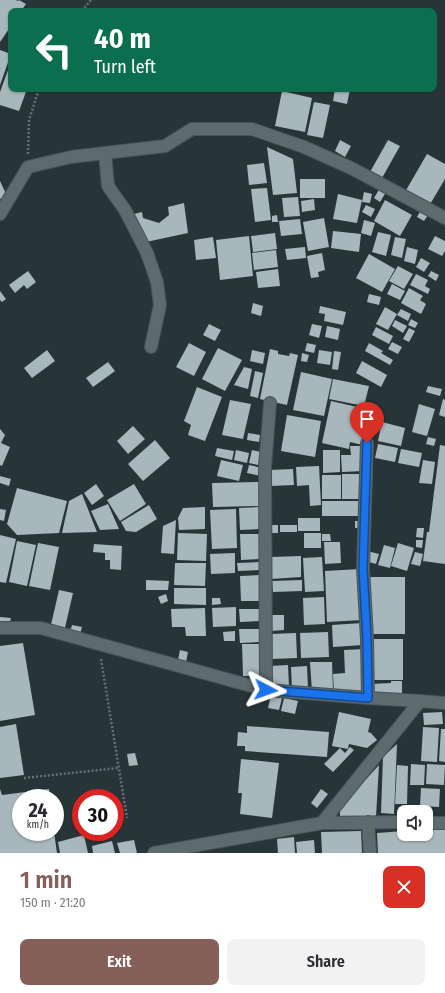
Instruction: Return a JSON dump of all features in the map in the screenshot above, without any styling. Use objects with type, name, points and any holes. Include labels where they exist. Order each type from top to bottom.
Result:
[{"type":"street","points":[[0,214],[28,167],[70,157],[165,146],[192,128],[252,129],[304,147],[351,168],[445,218]]},
{"type":"street","points":[[105,154],[108,186],[125,210],[147,253],[156,282],[160,305],[151,347]]},
{"type":"street","points":[[266,690],[265,467],[270,403]]},
{"type":"street","points":[[367,443],[363,568],[367,640],[368,698]]},
{"type":"street","points":[[0,628],[41,628],[266,690],[445,703]]},
{"type":"street","points":[[322,823],[420,701]]},
{"type":"street","points":[[368,822],[370,853]]},
{"type":"street","points":[[154,853],[322,823],[397,822]]},
{"type":"street","points":[[433,823],[445,823]]},
{"type":"path","points":[[28,167],[28,120],[38,92]]},
{"type":"path","points":[[99,644],[127,818]]},
{"type":"path","points":[[24,778],[118,768]]},
{"type":"building","points":[[0,0],[19,0],[26,4],[23,8],[8,8],[8,30],[0,42]]},
{"type":"building","points":[[0,50],[8,53],[8,62],[0,85]]},
{"type":"building","points":[[8,70],[8,92],[26,92],[19,111],[0,105],[0,92]]},
{"type":"building","points":[[282,92],[312,98],[305,132],[275,126]]},
{"type":"building","points":[[334,92],[349,92],[347,104],[333,101]]},
{"type":"building","points":[[314,102],[330,105],[323,138],[307,135]]},
{"type":"building","points":[[340,140],[351,146],[345,157],[335,151]]},
{"type":"building","points":[[388,140],[400,146],[382,178],[370,172]]},
{"type":"building","points":[[267,147],[293,159],[297,193],[273,195]]},
{"type":"building","points":[[427,154],[445,164],[445,179],[429,206],[405,192]]},
{"type":"building","points":[[264,163],[267,183],[249,185],[247,165]]},
{"type":"building","points":[[300,179],[325,179],[325,198],[300,198]]},
{"type":"building","points":[[0,181],[7,196],[0,199]]},
{"type":"building","points":[[267,188],[271,220],[255,222],[251,189]]},
{"type":"building","points":[[380,188],[386,192],[380,202],[374,198]]},
{"type":"building","points":[[364,192],[372,194],[370,203],[362,202]]},
{"type":"building","points":[[338,194],[362,200],[357,223],[333,219]]},
{"type":"building","points":[[298,197],[300,216],[284,217],[282,198]]},
{"type":"building","points":[[314,199],[315,210],[302,212],[301,201]]},
{"type":"building","points":[[385,200],[412,215],[400,236],[374,221]]},
{"type":"building","points":[[184,203],[188,233],[146,242],[130,215],[142,212],[143,218],[159,223],[169,215],[168,207]]},
{"type":"building","points":[[366,205],[375,209],[371,217],[362,212]]},
{"type":"building","points":[[421,210],[428,215],[424,221],[417,217]]},
{"type":"building","points":[[277,215],[278,222],[272,222],[272,216]]},
{"type":"building","points":[[324,218],[329,247],[308,251],[303,222]]},
{"type":"building","points":[[300,219],[302,234],[281,236],[279,221]]},
{"type":"building","points":[[364,220],[375,223],[371,236],[361,233]]},
{"type":"building","points":[[333,231],[361,234],[359,252],[331,248]]},
{"type":"building","points":[[378,232],[391,235],[386,256],[372,252]]},
{"type":"building","points":[[275,233],[277,249],[253,252],[251,236]]},
{"type":"building","points":[[249,236],[253,276],[220,280],[216,240]]},
{"type":"building","points":[[435,236],[445,241],[445,251],[442,256],[428,249]]},
{"type":"building","points":[[213,237],[216,258],[196,260],[194,240]]},
{"type":"building","points":[[395,237],[406,239],[402,258],[391,255]]},
{"type":"building","points":[[305,247],[306,258],[287,260],[285,249]]},
{"type":"building","points":[[407,247],[418,250],[415,264],[404,261]]},
{"type":"building","points":[[276,250],[278,267],[254,270],[252,253]]},
{"type":"building","points":[[322,253],[325,270],[318,272],[319,277],[311,278],[307,256]]},
{"type":"building","points":[[369,254],[395,269],[382,292],[356,278]]},
{"type":"building","points":[[421,258],[430,263],[424,272],[416,267]]},
{"type":"building","points":[[398,266],[413,274],[404,289],[389,281]]},
{"type":"building","points":[[278,269],[280,286],[258,288],[256,272]]},
{"type":"building","points":[[28,271],[36,282],[27,289],[24,285],[15,293],[9,285]]},
{"type":"building","points":[[431,271],[439,275],[436,281],[428,276]]},
{"type":"building","points":[[416,274],[428,280],[425,286],[430,289],[428,294],[410,285]]},
{"type":"building","points":[[392,284],[405,291],[400,300],[387,294]]},
{"type":"building","points":[[409,288],[423,296],[420,300],[426,304],[421,314],[401,303]]},
{"type":"building","points":[[0,291],[6,299],[2,302],[0,300]]},
{"type":"building","points":[[369,294],[381,297],[379,305],[367,302]]},
{"type":"building","points":[[253,303],[263,306],[261,316],[251,313]]},
{"type":"building","points":[[320,306],[346,312],[343,325],[324,321],[325,314],[319,313]]},
{"type":"building","points":[[385,307],[397,314],[388,330],[376,324]]},
{"type":"building","points":[[401,309],[411,314],[408,321],[397,315]]},
{"type":"building","points":[[411,319],[418,323],[415,328],[408,325]]},
{"type":"building","points":[[395,320],[407,326],[403,333],[392,326]]},
{"type":"building","points":[[209,324],[221,330],[215,341],[203,335]]},
{"type":"building","points":[[312,324],[322,326],[319,338],[309,335]]},
{"type":"building","points":[[327,326],[340,329],[338,340],[325,337]]},
{"type":"building","points":[[376,327],[393,336],[389,344],[372,335]]},
{"type":"building","points":[[409,328],[415,331],[409,342],[403,339]]},
{"type":"building","points":[[392,342],[402,347],[398,354],[388,349]]},
{"type":"building","points":[[189,343],[206,352],[194,376],[176,367]]},
{"type":"building","points":[[307,343],[316,345],[314,353],[305,351]]},
{"type":"building","points":[[369,343],[383,351],[381,353],[393,360],[390,365],[365,351]]},
{"type":"building","points":[[218,348],[242,360],[225,391],[202,379]]},
{"type":"building","points":[[270,349],[278,351],[278,354],[289,356],[290,353],[298,355],[287,405],[260,399]]},
{"type":"building","points":[[47,350],[55,361],[32,378],[24,368]]},
{"type":"building","points":[[252,350],[265,353],[263,364],[250,361]]},
{"type":"building","points":[[319,350],[332,352],[330,365],[317,363]]},
{"type":"building","points":[[334,351],[341,352],[338,370],[332,369]]},
{"type":"building","points":[[302,353],[309,355],[307,362],[301,361]]},
{"type":"building","points":[[362,361],[387,375],[381,387],[356,373]]},
{"type":"building","points":[[108,362],[115,371],[93,387],[86,378]]},
{"type":"building","points":[[244,367],[252,369],[248,389],[234,385]]},
{"type":"building","points":[[255,371],[263,373],[258,398],[250,396]]},
{"type":"building","points":[[301,372],[332,379],[324,416],[293,410]]},
{"type":"building","points":[[333,379],[369,386],[364,406],[329,399]]},
{"type":"building","points":[[428,386],[442,389],[440,396],[426,392]]},
{"type":"building","points":[[197,387],[222,397],[205,441],[188,435],[191,425],[184,421]]},
{"type":"building","points":[[443,399],[445,400],[445,417],[439,415]]},
{"type":"building","points":[[230,400],[251,404],[243,439],[222,435]]},
{"type":"building","points":[[331,401],[370,410],[363,445],[350,442],[349,449],[322,443]]},
{"type":"building","points":[[419,404],[435,409],[427,436],[412,432]]},
{"type":"building","points":[[287,415],[321,421],[315,457],[281,451]]},
{"type":"building","points":[[382,422],[405,428],[401,446],[378,441]]},
{"type":"building","points":[[133,426],[145,439],[128,454],[117,441]]},
{"type":"building","points":[[0,429],[5,435],[1,443],[10,447],[2,466],[0,465]]},
{"type":"building","points":[[248,433],[260,435],[259,442],[247,440]]},
{"type":"building","points":[[428,437],[436,439],[434,446],[426,444]]},
{"type":"building","points":[[155,440],[170,458],[143,481],[128,464]]},
{"type":"building","points":[[378,444],[398,448],[395,462],[375,458]]},
{"type":"building","points":[[440,445],[445,446],[445,564],[423,561],[427,532],[429,532]]},
{"type":"building","points":[[350,446],[362,446],[364,471],[342,472],[341,455],[351,455]]},
{"type":"building","points":[[217,448],[234,451],[232,460],[215,456]]},
{"type":"building","points":[[401,449],[422,453],[419,467],[398,463]]},
{"type":"building","points":[[236,450],[249,453],[247,463],[234,460]]},
{"type":"building","points":[[252,450],[261,452],[258,465],[249,463]]},
{"type":"building","points":[[323,450],[340,450],[340,472],[323,473]]},
{"type":"building","points":[[221,460],[243,465],[239,481],[217,476]]},
{"type":"building","points":[[423,460],[435,462],[432,484],[419,483]]},
{"type":"building","points":[[249,465],[262,468],[261,476],[247,473]]},
{"type":"building","points":[[319,466],[321,505],[310,506],[309,485],[297,486],[296,467]]},
{"type":"building","points":[[293,469],[294,485],[271,486],[270,470]]},
{"type":"building","points":[[342,474],[360,474],[360,499],[342,499]]},
{"type":"building","points":[[322,475],[341,475],[341,499],[322,499]]},
{"type":"building","points":[[0,476],[11,479],[9,486],[0,483]]},
{"type":"building","points":[[259,482],[260,506],[213,507],[212,483]]},
{"type":"building","points":[[96,484],[104,496],[92,505],[84,493]]},
{"type":"building","points":[[134,484],[146,504],[120,521],[107,500]]},
{"type":"building","points":[[17,488],[67,501],[59,533],[17,535],[7,524]]},
{"type":"building","points":[[82,494],[97,532],[62,533],[69,501]]},
{"type":"building","points":[[322,501],[360,501],[360,516],[322,516]]},
{"type":"building","points":[[108,504],[119,529],[100,530],[91,511]]},
{"type":"building","points":[[149,505],[157,519],[136,532],[126,531],[121,522]]},
{"type":"building","points":[[205,507],[205,529],[179,530],[178,518],[183,508]]},
{"type":"building","points":[[260,507],[261,529],[240,530],[239,508]]},
{"type":"building","points":[[0,509],[6,510],[4,521],[0,520]]},
{"type":"building","points":[[236,509],[237,548],[212,549],[210,510]]},
{"type":"building","points":[[298,518],[320,518],[320,531],[298,531]]},
{"type":"building","points":[[176,520],[174,554],[161,553],[163,526]]},
{"type":"building","points":[[355,521],[360,521],[360,528],[355,528]]},
{"type":"building","points":[[268,525],[278,525],[278,533],[268,533]]},
{"type":"building","points":[[280,525],[297,525],[297,532],[280,532]]},
{"type":"building","points":[[417,528],[424,528],[423,538],[416,537]]},
{"type":"building","points":[[178,533],[207,534],[206,561],[177,560]]},
{"type":"building","points":[[304,533],[321,533],[321,548],[304,548]]},
{"type":"building","points":[[240,534],[260,534],[261,559],[241,560]]},
{"type":"building","points":[[322,534],[330,534],[331,541],[322,541]]},
{"type":"building","points":[[0,535],[16,539],[6,583],[0,582]]},
{"type":"building","points":[[416,540],[423,540],[422,548],[416,547]]},
{"type":"building","points":[[17,541],[36,545],[27,586],[9,582]]},
{"type":"building","points":[[324,542],[340,542],[341,563],[325,564]]},
{"type":"building","points":[[38,543],[59,547],[50,590],[29,586]]},
{"type":"building","points":[[398,543],[414,548],[407,571],[391,566]]},
{"type":"building","points":[[94,544],[122,546],[121,570],[110,569],[110,560],[105,560],[105,553],[93,552]]},
{"type":"building","points":[[384,545],[395,548],[390,568],[378,565]]},
{"type":"building","points":[[367,551],[379,554],[376,564],[365,561]]},
{"type":"building","points":[[415,552],[423,554],[420,566],[411,564]]},
{"type":"building","points":[[235,553],[235,573],[211,574],[210,554]]},
{"type":"building","points":[[301,556],[301,577],[271,579],[270,557]]},
{"type":"building","points":[[322,557],[324,591],[305,592],[303,558]]},
{"type":"building","points":[[260,562],[261,570],[238,571],[237,563]]},
{"type":"building","points":[[175,563],[206,563],[205,586],[174,585]]},
{"type":"building","points":[[360,569],[362,620],[327,622],[325,571]]},
{"type":"building","points":[[260,575],[261,601],[241,601],[240,576]]},
{"type":"building","points":[[368,577],[405,577],[405,634],[368,634]]},
{"type":"building","points":[[146,580],[169,581],[168,590],[146,590]]},
{"type":"building","points":[[302,580],[302,591],[273,592],[272,581]]},
{"type":"building","points":[[174,588],[206,588],[206,605],[174,604]]},
{"type":"building","points":[[59,590],[73,593],[64,632],[50,629]]},
{"type":"building","points":[[166,594],[168,601],[161,604],[158,597]]},
{"type":"building","points":[[324,597],[325,624],[304,625],[303,598]]},
{"type":"building","points":[[212,598],[220,598],[221,604],[212,605]]},
{"type":"building","points":[[236,607],[236,626],[213,627],[212,608]]},
{"type":"building","points":[[205,608],[206,636],[186,636],[185,627],[172,627],[171,609]]},
{"type":"building","points":[[239,609],[260,609],[260,621],[240,622]]},
{"type":"building","points":[[270,615],[284,615],[284,630],[271,631]]},
{"type":"building","points":[[0,617],[11,618],[9,626],[0,624]]},
{"type":"building","points":[[362,623],[363,645],[333,647],[332,625]]},
{"type":"building","points":[[72,625],[82,627],[80,634],[69,631]]},
{"type":"building","points":[[239,629],[260,629],[260,642],[240,643]]},
{"type":"building","points":[[235,631],[235,641],[224,641],[223,632]]},
{"type":"building","points":[[328,632],[329,657],[301,658],[300,633]]},
{"type":"building","points":[[296,633],[297,658],[272,659],[271,634]]},
{"type":"building","points":[[369,639],[403,639],[403,680],[369,680]]},
{"type":"building","points":[[23,643],[35,715],[0,721],[0,646]]},
{"type":"building","points":[[242,644],[262,644],[263,676],[243,676]]},
{"type":"building","points":[[364,649],[366,691],[334,693],[333,674],[345,673],[344,650]]},
{"type":"building","points":[[180,650],[188,652],[186,662],[178,660]]},
{"type":"building","points":[[310,662],[332,662],[333,691],[312,692]]},
{"type":"building","points":[[288,665],[289,687],[271,688],[270,666]]},
{"type":"building","points":[[307,666],[308,689],[292,690],[291,667]]},
{"type":"building","points":[[391,681],[402,681],[402,693],[370,694],[370,684],[391,683]]},
{"type":"building","points":[[271,695],[282,698],[279,710],[268,708]]},
{"type":"building","points":[[284,698],[298,701],[295,714],[281,711]]},
{"type":"building","points":[[339,712],[371,719],[368,732],[371,733],[377,740],[367,748],[349,744],[348,749],[332,746]]},
{"type":"building","points":[[442,712],[443,724],[424,725],[423,713]]},
{"type":"building","points":[[16,724],[24,775],[0,778],[0,727]]},
{"type":"building","points":[[247,726],[329,732],[327,757],[245,751],[245,746],[237,746],[238,732],[247,733]]},
{"type":"building","points":[[423,727],[439,728],[437,762],[421,761]]},
{"type":"building","points":[[441,729],[445,729],[445,762],[439,761]]},
{"type":"building","points":[[397,744],[394,814],[381,813],[383,757]]},
{"type":"building","points":[[350,747],[354,750],[333,772],[324,764],[340,748],[345,753]]},
{"type":"building","points":[[135,753],[138,765],[129,766],[127,754]]},
{"type":"building","points":[[241,759],[279,763],[272,818],[240,814],[242,793],[238,793]]},
{"type":"building","points":[[411,764],[425,765],[424,785],[410,785]]},
{"type":"building","points":[[427,764],[445,765],[444,785],[426,784]]},
{"type":"building","points":[[379,765],[376,817],[340,816],[340,808]]},
{"type":"building","points":[[397,765],[408,766],[407,804],[395,804]]},
{"type":"building","points":[[421,788],[440,789],[439,807],[433,807],[433,805],[420,805]]},
{"type":"building","points":[[0,789],[2,795],[12,794],[12,841],[55,841],[57,853],[0,853]]},
{"type":"building","points":[[321,789],[328,794],[317,808],[311,803]]},
{"type":"building","points":[[445,829],[445,853],[378,853],[377,833],[397,832],[397,841],[433,841],[433,830]]},
{"type":"building","points":[[361,831],[362,853],[322,853],[321,832]]},
{"type":"building","points":[[294,837],[295,853],[278,853],[277,839]]},
{"type":"building","points":[[72,838],[72,841],[85,841],[88,853],[60,853],[58,842]]},
{"type":"building","points":[[134,840],[137,853],[120,853],[117,843]]},
{"type":"building","points":[[314,840],[315,853],[297,853],[296,842]]},
{"type":"building","points":[[112,841],[115,853],[93,853],[92,846]]},
{"type":"route","points":[[266,690],[368,698],[367,640],[363,568],[367,443]]}]
